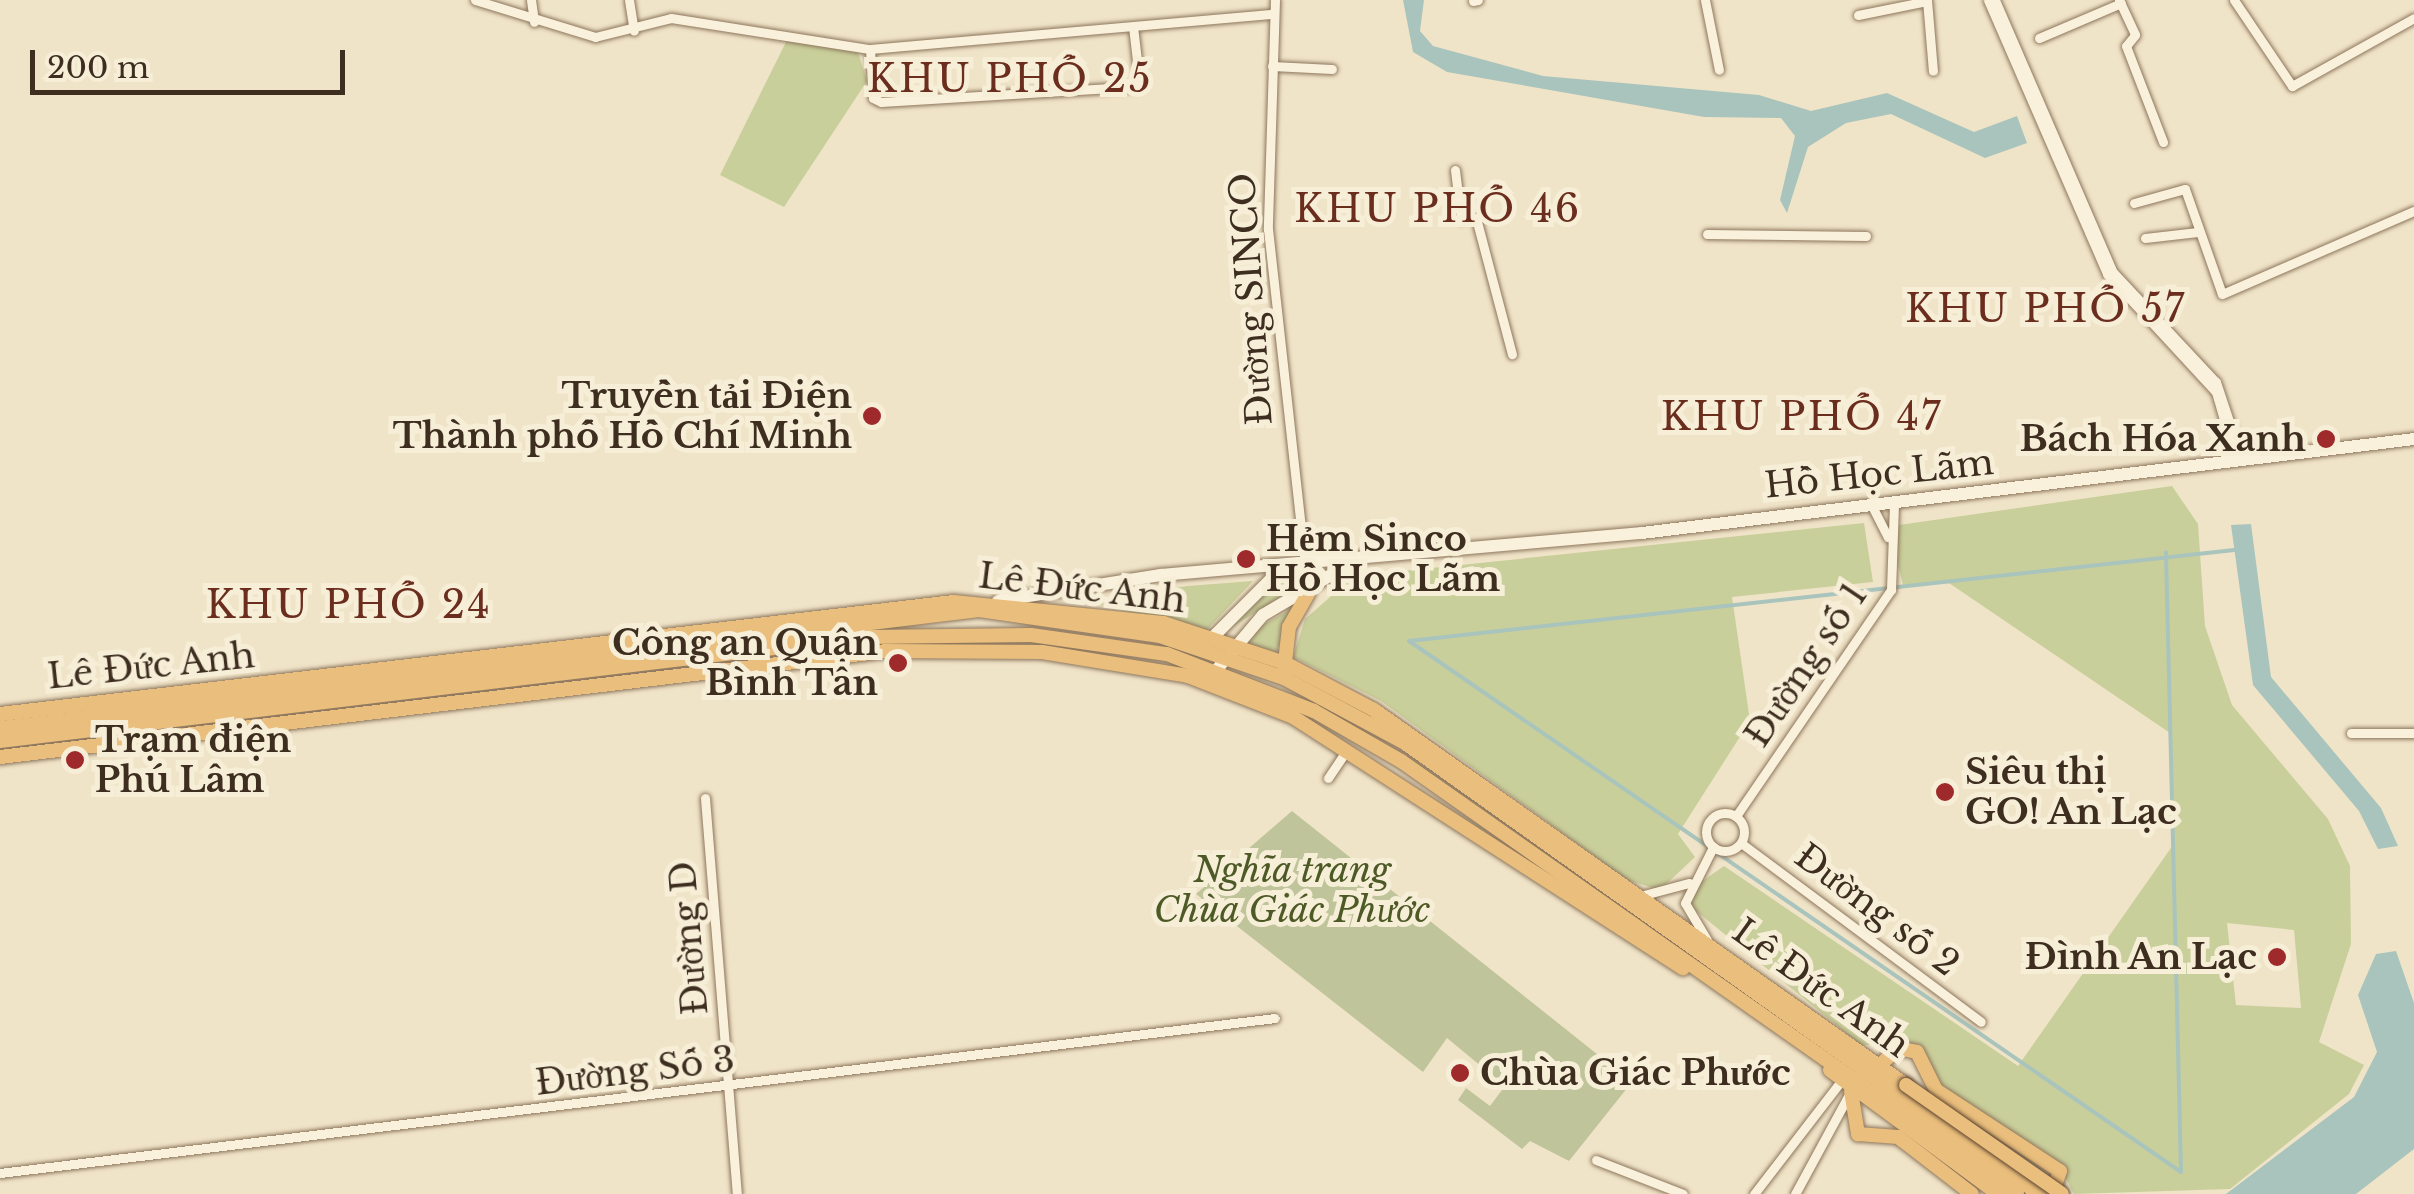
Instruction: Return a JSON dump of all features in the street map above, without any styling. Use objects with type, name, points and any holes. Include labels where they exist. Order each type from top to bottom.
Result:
[{"type":"highway","points":[[1284,671],[1290,626],[1309,592]]},
{"type":"highway","points":[[979,610],[998,601]]},
{"type":"highway","name":"Lê Đức Anh","points":[[0,728],[32,717],[998,601],[1207,642],[1374,710],[1880,1066],[1896,1101]]},
{"type":"highway","name":"Lê Đức Anh","points":[[0,714],[32,717],[979,610],[1207,642]]},
{"type":"highway","name":"Lê Đức Anh","points":[[0,741],[866,637],[1031,634],[1212,676],[1401,761],[1848,1083],[1896,1101]]},
{"type":"highway","name":"Lê Đức Anh","points":[[0,757],[914,648],[1042,652],[1192,670]]},
{"type":"highway","name":"Lê Đức Anh","points":[[1284,671],[1405,743],[1896,1101]]},
{"type":"highway","name":"Lê Đức Anh","points":[[1212,676],[1349,748],[1668,962],[1703,976]]},
{"type":"highway","points":[[1880,1066],[1898,1048],[1917,1052],[1936,1090],[2060,1171],[2052,1194]]},
{"type":"highway","points":[[1848,1083],[1858,1134],[1898,1138],[1972,1194]]},
{"type":"highway","points":[[1896,1101],[1998,1194]]},
{"type":"highway","points":[[1896,1101],[2017,1194]]},
{"type":"highway","points":[[1896,1101],[2039,1194]]},
{"type":"highway","points":[[1896,1101],[2062,1194]]},
{"type":"main road","name":"Hồ Học Lãm","points":[[998,601],[1161,575],[1350,563],[1894,504],[2414,439]]},
{"type":"main road","name":"Hồ Học Lãm","points":[[1212,676],[1230,650],[1276,606],[1309,592],[1350,563]]},
{"type":"main road","points":[[1192,670],[1207,642],[1282,568]]},
{"type":"street","points":[[475,0],[534,22],[594,37],[670,18],[870,49],[1273,14]]},
{"type":"street","points":[[531,0],[534,22]]},
{"type":"street","points":[[630,0],[634,30]]},
{"type":"street","name":"Đường SINCO","points":[[1275,0],[1268,229],[1309,592]]},
{"type":"street","points":[[1704,0],[1719,70]]},
{"type":"street","points":[[1991,0],[2107,274],[2216,392],[2239,460]]},
{"type":"street","points":[[2234,0],[2292,86],[2414,18]]},
{"type":"street","points":[[1858,15],[1927,1],[1933,71]]},
{"type":"street","points":[[2039,38],[2120,2],[2135,34],[2126,46],[2163,142]]},
{"type":"street","points":[[870,49],[880,102],[1140,86],[1133,26]]},
{"type":"street","points":[[1272,66],[1332,68]]},
{"type":"street","points":[[1456,170],[1460,219]]},
{"type":"street","points":[[2134,203],[2184,188],[2222,294],[2414,211]]},
{"type":"street","points":[[1476,218],[1512,354]]},
{"type":"street","points":[[2145,238],[2198,232]]},
{"type":"street","points":[[1708,234],[1866,236]]},
{"type":"street","name":"Đường số 1","points":[[1713,847],[1708,823],[1736,816],[1892,590],[1888,537],[1894,504]]},
{"type":"street","name":"Đường số 1","points":[[1872,506],[1888,537]]},
{"type":"street","points":[[2351,732],[2414,733]]},
{"type":"street","points":[[1328,778],[1349,748]]},
{"type":"street","name":"Đường D","points":[[706,798],[737,1194]]},
{"type":"street","points":[[1712,946],[1688,913],[1689,882],[1713,847],[1741,843],[1736,816]]},
{"type":"street","name":"Đường số 2","points":[[1741,843],[1981,1022]]},
{"type":"street","points":[[1639,896],[1689,882]]},
{"type":"street","name":"Đường Số 3","points":[[0,1172],[1275,1018]]},
{"type":"street","points":[[1754,1194],[1848,1083]]},
{"type":"street","points":[[1795,1194],[1848,1083]]},
{"type":"street","points":[[1596,1160],[1683,1194]]},
{"type":"green space","points":[[787,40],[858,52],[867,81],[784,207],[720,175]]},
{"type":"green space","points":[[2172,486],[2198,524],[2205,626],[2232,705],[2328,819],[2350,866],[2351,944],[2319,1042],[2364,1065],[2349,1094],[2230,1189],[2074,1194],[2058,1164],[1933,1081],[1918,1044],[1861,1045],[1690,906],[1691,889],[1724,866],[2018,1066],[2173,845],[2170,733],[1946,581],[1903,585],[1891,536],[1899,525]],"holes":[[[2227,923],[2294,930],[2301,1008],[2236,1005]]]},
{"type":"green space","points":[[1864,523],[1873,582],[1732,597],[1750,721],[1678,834],[1695,857],[1660,890],[1627,880],[1381,701],[1293,657],[1305,619],[1354,576]]},
{"type":"green space","points":[[1294,579],[1292,590],[1224,632],[1270,583]]},
{"type":"green space","points":[[1253,581],[1206,631],[1085,601],[1187,586]]},
{"type":"green space","points":[[1293,608],[1274,659],[1249,644],[1259,627]]},
{"type":"green space","name":"Nghĩa trang Chùa Giác Phước","points":[[1292,811],[1632,1082],[1569,1161],[1530,1141],[1522,1149],[1458,1100],[1466,1088],[1490,1106],[1505,1086],[1447,1038],[1423,1072],[1196,894]]},
{"type":"water","points":[[1403,0],[1424,0],[1420,31],[1433,46],[1543,76],[1759,95],[1811,111],[1887,93],[1974,132],[2017,116],[2027,143],[1985,158],[1891,114],[1846,123],[1808,147],[1787,213],[1780,200],[1795,136],[1781,118],[1704,117],[1447,72],[1413,52]]},
{"type":"water","points":[[2251,524],[2271,677],[2381,808],[2398,846],[2378,849],[2359,811],[2253,685],[2231,525]]},
{"type":"water","points":[[2396,951],[2414,1003],[2414,1149],[2356,1194],[2226,1194],[2354,1097],[2377,1052],[2358,995],[2376,954]]},
{"type":"waterway","points":[[1409,641],[2234,550]]},
{"type":"waterway","points":[[1409,641],[2181,1172],[2166,552]]},
{"type":"place","name":"Truyền tải Điện Thành phố Hồ Chí Minh","points":[[872,416]]},
{"type":"place","name":"Bách Hóa Xanh","points":[[2326,439]]},
{"type":"place","name":"Hẻm Sinco Hồ Học Lãm","points":[[1246,559]]},
{"type":"place","name":"Công an Quận Bình Tân","points":[[898,663]]},
{"type":"place","name":"Trạm điện Phú Lâm","points":[[75,760]]},
{"type":"place","name":"Siêu thị GO! An Lạc","points":[[1945,792]]},
{"type":"place","name":"Đình An Lạc","points":[[2277,957]]},
{"type":"place","name":"Chùa Giác Phước","points":[[1460,1073]]},
{"type":"district","name":"KHU PHỐ 25","points":[[1010,79]]},
{"type":"district","name":"KHU PHỐ 46","points":[[1438,209]]},
{"type":"district","name":"KHU PHỐ 57","points":[[2046,309]]},
{"type":"district","name":"KHU PHỐ 47","points":[[1802,417]]},
{"type":"district","name":"KHU PHỐ 24","points":[[349,605]]}]
